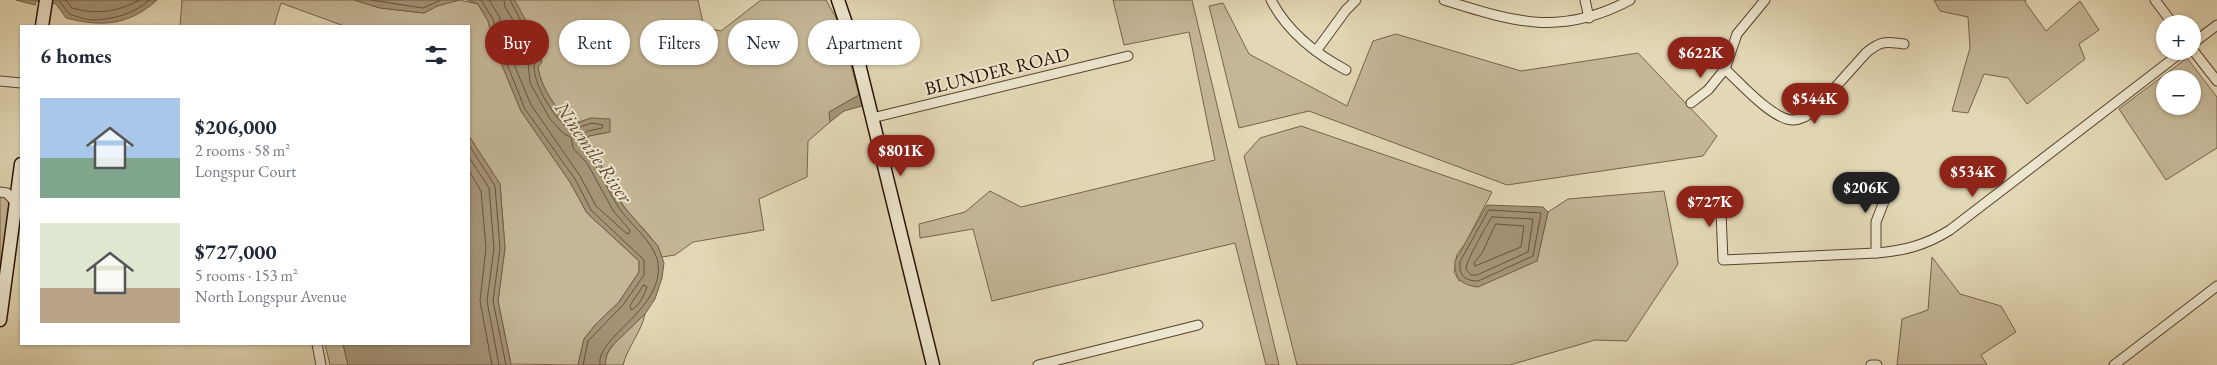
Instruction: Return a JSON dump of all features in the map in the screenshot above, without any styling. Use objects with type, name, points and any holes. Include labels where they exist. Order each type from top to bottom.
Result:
[{"type":"street","points":[[838,0],[858,56],[933,365]]},
{"type":"street","points":[[1271,0],[1293,31],[1327,60],[1346,70]]},
{"type":"street","points":[[1316,51],[1346,10],[1356,0]]},
{"type":"street","points":[[1448,0],[1496,16],[1534,23],[1569,22],[1589,18],[1609,11],[1630,0]]},
{"type":"street","points":[[1585,0],[1589,18]]},
{"type":"street","points":[[1690,103],[1708,90],[1725,69],[1737,34],[1765,0]]},
{"type":"street","points":[[2155,0],[2166,15]]},
{"type":"street","points":[[42,25],[46,2]]},
{"type":"street","points":[[2201,37],[2217,25]]},
{"type":"street","points":[[1725,69],[1774,113],[1794,120],[1814,111],[1866,53],[1875,46],[1886,41],[1904,44]]},
{"type":"street","name":"BLUNDER ROAD","points":[[872,118],[1128,56]]},
{"type":"street","points":[[1722,212],[1723,260],[1876,253],[1917,247],[1950,230],[2171,60]]},
{"type":"street","points":[[2201,60],[2217,81]]},
{"type":"street","points":[[0,81],[20,83]]},
{"type":"street","points":[[0,314],[18,202],[20,177]]},
{"type":"street","points":[[1876,253],[1876,222],[1892,181]]},
{"type":"street","points":[[0,192],[8,193],[18,202]]},
{"type":"street","points":[[2114,365],[2217,286]]},
{"type":"street","points":[[1038,365],[1198,325]]},
{"type":"street","points":[[317,345],[321,365]]},
{"type":"street","points":[[1871,365],[1878,365]]},
{"type":"shaded area","points":[[182,0],[354,0],[380,8],[424,13],[437,6],[459,0],[478,4],[487,20],[485,20],[485,65],[502,65],[521,111],[570,182],[587,213],[639,261],[639,272],[619,302],[596,324],[584,339],[578,365],[511,364],[498,301],[505,248],[500,184],[470,138],[470,25],[341,25],[281,3],[274,25],[180,25]]},
{"type":"shaded area","points":[[513,0],[698,0],[702,20],[640,20],[640,65],[718,65],[718,30],[721,31],[728,26],[728,65],[798,65],[798,20],[735,20],[761,0],[826,0],[837,20],[808,20],[808,65],[851,65],[859,95],[830,112],[830,122],[808,141],[807,177],[759,199],[764,230],[693,242],[675,255],[662,257],[650,236],[623,205],[594,156],[582,140],[589,136],[609,132],[591,118],[571,125],[550,98],[542,83],[538,67],[539,65],[549,65],[549,20],[525,20]]},
{"type":"shaded area","points":[[1113,0],[1192,0],[1279,365],[1266,365],[1235,243],[992,301],[973,229],[920,238],[919,224],[965,212],[990,191],[1021,207],[1215,160],[1189,32],[1124,45]]},
{"type":"shaded area","points":[[1934,0],[2026,0],[2025,2],[2046,31],[2080,1],[2099,30],[2079,44],[2085,59],[2027,104],[2008,78],[1984,74],[1968,113],[1952,111],[1970,48],[1968,17],[1940,11]]},
{"type":"shaded area","points":[[1223,3],[1249,54],[1347,106],[1373,41],[1396,34],[1521,71],[1638,53],[1717,136],[1703,156],[1507,185],[1309,111],[1239,128],[1209,6]]},
{"type":"shaded area","points":[[2184,60],[2189,60],[2196,70],[2171,70]]},
{"type":"shaded area","points":[[2201,76],[2217,97],[2217,148],[2166,180],[2119,109],[2156,81],[2156,115],[2201,115]]},
{"type":"shaded area","points":[[1301,126],[1492,192],[1465,244],[1457,254],[1454,272],[1459,281],[1537,261],[1548,212],[1568,199],[1664,191],[1678,264],[1627,341],[1595,340],[1510,365],[1297,365],[1244,156],[1260,138]]},
{"type":"shaded area","points":[[0,189],[12,190],[0,273]]},
{"type":"shaded area","points":[[1932,257],[1960,294],[2001,306],[2016,332],[1981,355],[1987,365],[1897,365],[1902,319],[1928,310]]},
{"type":"shaded area","points":[[645,314],[623,365],[605,365],[605,359],[613,345]]},
{"type":"shaded area","points":[[325,345],[343,345],[348,365],[330,365]]},
{"type":"water","points":[[16,0],[157,0],[136,15],[125,19],[114,22],[91,23],[66,18],[56,4],[36,1],[35,5]]},
{"type":"water","points":[[354,0],[459,0],[437,6],[424,13],[380,8]]},
{"type":"water","points":[[467,0],[513,0],[525,20],[487,20],[478,4]]},
{"type":"water","points":[[502,65],[540,65],[538,67],[542,83],[550,98],[571,125],[591,118],[610,119],[610,132],[589,136],[582,141],[596,156],[623,206],[658,246],[664,263],[662,278],[655,299],[645,314],[612,346],[607,354],[605,365],[578,365],[584,339],[596,324],[619,302],[639,272],[639,261],[587,213],[570,182],[521,111]]},
{"type":"water","points":[[859,95],[862,106],[844,111],[830,122],[829,112]]},
{"type":"water","points":[[470,138],[500,184],[505,248],[498,301],[511,365],[348,365],[343,345],[470,345]]},
{"type":"water","points":[[1487,205],[1543,207],[1548,212],[1537,261],[1478,287],[1460,280],[1457,276],[1455,261]]},
{"type":"water label","name":"Ninemile River","points":[[594,152]]}]
